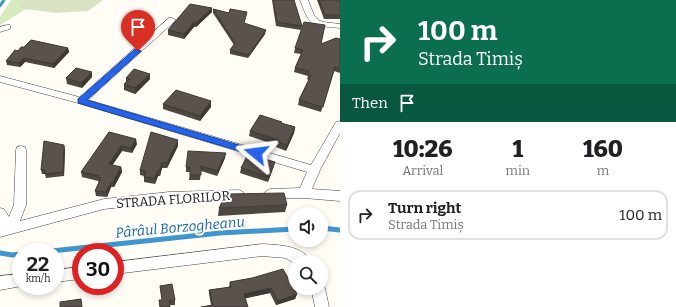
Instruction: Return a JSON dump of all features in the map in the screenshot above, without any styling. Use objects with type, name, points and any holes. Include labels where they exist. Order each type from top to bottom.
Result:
[{"type":"street","points":[[304,0],[311,19],[316,22],[340,26]]},
{"type":"street","points":[[81,101],[172,20]]},
{"type":"street","points":[[0,79],[81,101],[314,170]]},
{"type":"street","points":[[304,193],[314,170],[340,124]]},
{"type":"street","points":[[5,231],[20,205],[21,150]]},
{"type":"street","name":"STRADA FLORILOR","points":[[5,231],[104,204],[169,197],[304,193],[340,196]]},
{"type":"street","points":[[0,213],[5,231]]},
{"type":"street","points":[[124,267],[262,250],[288,252],[293,255]]},
{"type":"street","points":[[0,283],[12,281]]},
{"type":"street","points":[[319,295],[322,307]]},
{"type":"green space","points":[[11,0],[24,0],[17,8],[26,9],[0,25],[0,17]]},
{"type":"green space","points":[[24,0],[103,0],[88,11],[56,13],[17,8]]},
{"type":"building","points":[[273,0],[294,0],[302,26],[277,22]]},
{"type":"building","points":[[319,0],[340,0],[340,15],[325,15]]},
{"type":"building","points":[[190,4],[212,8],[196,23],[194,22],[184,34],[168,30]]},
{"type":"building","points":[[213,9],[229,13],[230,9],[247,12],[244,23],[266,30],[249,55],[230,50],[235,43]]},
{"type":"building","points":[[304,22],[325,25],[321,44],[336,38],[340,39],[340,68],[335,67],[323,107],[299,100],[311,75],[308,75],[309,71],[295,68],[303,50],[295,48]]},
{"type":"building","points":[[31,40],[68,48],[53,64],[24,58],[19,63],[6,61],[15,50],[18,51]]},
{"type":"building","points":[[76,68],[92,72],[81,83],[66,78]]},
{"type":"building","points":[[134,69],[150,74],[135,88],[124,84],[130,79],[126,78]]},
{"type":"building","points":[[176,90],[211,101],[200,116],[163,104]]},
{"type":"building","points":[[260,115],[295,127],[287,145],[277,142],[278,140],[250,131]]},
{"type":"building","points":[[109,132],[136,139],[131,148],[121,146],[109,164],[121,167],[106,192],[95,191],[101,178],[98,177],[99,176],[81,172]]},
{"type":"building","points":[[151,132],[178,140],[167,163],[162,162],[160,170],[158,170],[155,178],[144,177],[146,171],[140,170]]},
{"type":"building","points":[[44,141],[64,145],[63,172],[45,174],[45,170],[41,170]]},
{"type":"building","points":[[188,151],[226,153],[217,171],[201,166],[201,175],[190,175],[190,167],[186,167]]},
{"type":"building","points":[[248,154],[275,162],[269,177],[241,168]]},
{"type":"building","points":[[284,193],[287,205],[219,208],[226,194]]},
{"type":"building","points":[[283,269],[288,278],[288,295],[294,295],[278,301],[271,288],[244,294],[248,307],[201,307],[213,305],[209,290],[231,287],[230,282],[252,278]]},
{"type":"building","points":[[172,284],[175,300],[169,301],[170,307],[160,307],[159,300],[162,300],[160,286]]},
{"type":"building","points":[[81,299],[82,307],[60,307],[60,302]]},
{"type":"waterway","points":[[0,6],[4,0]]},
{"type":"waterway","name":"Pârâul Borzogheanu","points":[[64,250],[220,233],[288,229]]},
{"type":"waterway","name":"Pârâul Borzogheanu","points":[[328,229],[340,230]]},
{"type":"waterway","name":"Pârâul Borzogheanu","points":[[0,253],[12,255]]},
{"type":"route","points":[[138,51],[81,101],[256,153]]}]
